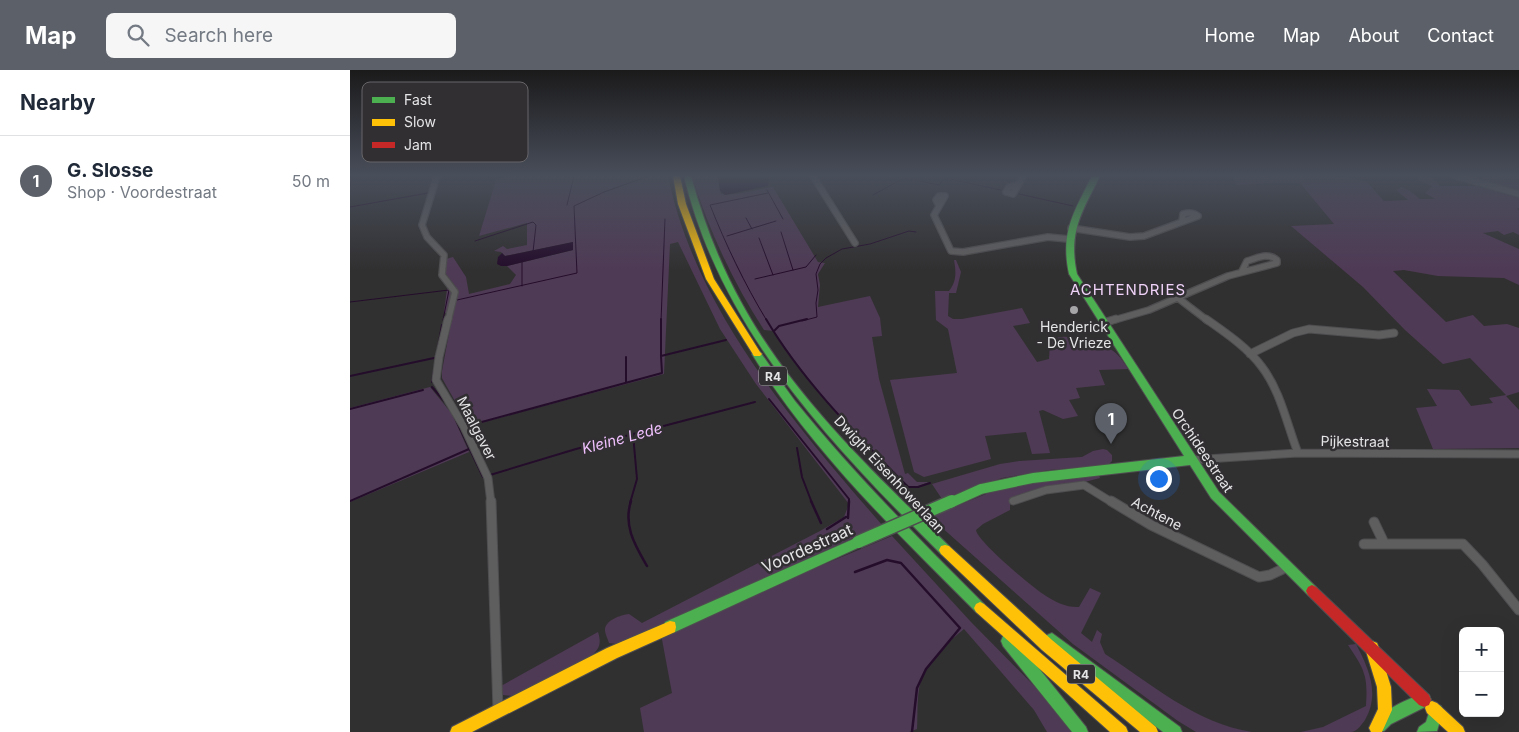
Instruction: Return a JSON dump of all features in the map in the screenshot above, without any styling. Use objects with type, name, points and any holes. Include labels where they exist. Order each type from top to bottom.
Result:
[{"type":"main road","name":"Dwight Eisenhowerlaan","points":[[683,207],[710,279],[791,403],[848,473],[996,624],[1121,732]]},
{"type":"main road","name":"Dwight Eisenhowerlaan","points":[[695,207],[721,274],[761,340],[798,393],[859,463],[927,534],[1012,614],[1151,732]]},
{"type":"main road","name":"Orchideestraat","points":[[1082,207],[1068,239],[1068,257],[1073,274],[1106,322],[1191,460],[1215,495],[1458,732]]},
{"type":"main road","name":"Voordestraat","points":[[457,732],[612,652],[858,542],[981,490],[1033,478],[1191,460]]},
{"type":"main road","points":[[1012,614],[1072,653],[1127,698],[1175,732]]},
{"type":"main road","points":[[996,624],[1018,656],[1051,693],[1081,732]]},
{"type":"main road","points":[[1372,648],[1384,688],[1384,710],[1374,730]]},
{"type":"main road","points":[[1374,730],[1386,719],[1424,700]]},
{"type":"main road","points":[[1424,732],[1432,726],[1436,711]]},
{"type":"street","name":"Maalgaver","points":[[428,207],[422,225],[427,238],[444,255],[442,275],[455,292],[439,357],[436,380],[464,427],[488,478],[491,490],[498,710]]},
{"type":"street","points":[[832,207],[856,243]]},
{"type":"street","points":[[939,207],[934,215],[951,252],[963,252],[1048,237],[1068,239]]},
{"type":"street","points":[[1072,228],[1130,237],[1144,236],[1182,221]]},
{"type":"street","points":[[1106,322],[1149,310],[1242,272],[1277,262],[1277,260],[1273,256],[1264,255],[1248,261],[1242,272]]},
{"type":"street","points":[[1178,298],[1250,354],[1262,366],[1298,453]]},
{"type":"street","points":[[1250,354],[1293,333],[1308,329],[1379,335],[1394,334]]},
{"type":"street","name":"Pijkestraat","points":[[1191,460],[1298,453],[1519,454]]},
{"type":"street","name":"Achtene","points":[[1014,502],[1046,490],[1084,485],[1151,525],[1259,577],[1270,576],[1287,567]]},
{"type":"street","points":[[1374,522],[1384,543]]},
{"type":"street","points":[[1364,544],[1463,544],[1482,564],[1519,610]]},
{"type":"shaded area","points":[[488,207],[677,207],[682,226],[701,273],[725,319],[752,363],[815,446],[882,525],[617,644],[609,643],[605,632],[606,626],[614,619],[629,614],[642,623],[820,531],[844,517],[849,504],[756,384],[720,329],[678,242],[670,244],[664,374],[469,426],[442,378],[453,312],[444,313],[447,289],[456,287],[446,274],[446,259],[453,257],[466,277],[469,294],[510,284],[516,275],[507,266],[573,250],[573,242],[505,256],[501,252],[494,251],[503,246],[507,249],[527,245],[527,223],[479,236]]},
{"type":"shaded area","points":[[703,207],[785,207],[818,262],[825,263],[818,274],[820,285],[818,307],[870,296],[880,318],[882,336],[872,337],[879,379],[905,474],[908,473],[917,482],[929,482],[918,486],[909,486],[837,412],[805,374],[774,331],[764,330],[723,256]]},
{"type":"shaded area","points":[[1320,207],[1519,207],[1517,209],[1519,210],[1519,235],[1513,232],[1504,235],[1498,231],[1483,233],[1519,249],[1519,285],[1504,278],[1438,276],[1404,270],[1393,271],[1446,322],[1473,315],[1484,326],[1507,324],[1519,328],[1519,392],[1506,396],[1519,410],[1519,448],[1433,449],[1416,408],[1437,406],[1427,389],[1459,390],[1471,406],[1493,403],[1489,398],[1506,395],[1470,358],[1443,364],[1405,330],[1363,287],[1291,226],[1334,224]]},
{"type":"shaded area","points":[[573,242],[573,250],[507,266],[497,264],[498,257],[502,253],[505,256]]},
{"type":"shaded area","points":[[954,260],[956,260],[961,272],[956,293],[949,293],[948,316],[953,319],[962,319],[1022,308],[1030,323],[1013,326],[1037,362],[1049,359],[1050,343],[1053,339],[1068,337],[1090,345],[1110,349],[1128,369],[1099,370],[1105,385],[1076,388],[1080,398],[1069,400],[1078,416],[1063,419],[1043,410],[1039,411],[1050,453],[1032,454],[1026,432],[985,436],[991,459],[924,477],[914,472],[890,380],[957,373],[948,329],[936,320],[935,291],[949,291],[952,287],[955,276]]},
{"type":"shaded area","points":[[430,387],[452,414],[469,452],[350,502],[350,408]]},
{"type":"shaded area","points":[[1103,449],[1112,455],[1112,461],[1108,465],[1049,470],[1002,478],[942,499],[932,484],[1000,464],[1082,457],[1093,451]]},
{"type":"shaded area","points":[[1098,474],[1100,478],[1010,501],[1010,510],[983,524],[976,530],[986,544],[1019,575],[1053,600],[1066,606],[1079,607],[1090,588],[1101,593],[1081,633],[1092,642],[1097,630],[1102,634],[1100,642],[1105,654],[1193,711],[1212,721],[1252,732],[1196,732],[1178,721],[1073,644],[930,517],[991,492],[1048,480]]},
{"type":"shaded area","points":[[892,536],[971,622],[1045,697],[1071,732],[1047,732],[1034,710],[964,629],[941,650],[923,675],[918,694],[917,729],[909,732],[644,732],[640,708],[672,693],[661,634]]},
{"type":"shaded area","points":[[598,632],[599,647],[588,658],[513,696],[503,695],[501,686]]},
{"type":"shaded area","points":[[1356,644],[1369,672],[1371,682],[1372,701],[1365,720],[1357,729],[1351,732],[1301,732],[1323,727],[1366,706],[1366,680],[1362,667],[1348,645]]},
{"type":"waterway","points":[[522,285],[577,273],[574,207]]},
{"type":"waterway","points":[[711,207],[736,264],[767,321]]},
{"type":"waterway","points":[[776,207],[783,219]]},
{"type":"waterway","points":[[746,218],[752,228]]},
{"type":"waterway","points":[[661,321],[665,219]]},
{"type":"waterway","points":[[752,228],[776,221]]},
{"type":"waterway","points":[[475,241],[533,222],[536,225],[533,252]]},
{"type":"waterway","points":[[727,236],[752,228]]},
{"type":"waterway","points":[[802,321],[817,317],[816,303],[818,290],[816,274],[820,264],[826,258],[842,249],[870,244],[909,231],[916,232]]},
{"type":"waterway","points":[[781,232],[793,270]]},
{"type":"waterway","points":[[759,238],[773,275]]},
{"type":"waterway","points":[[773,275],[806,267],[816,255]]},
{"type":"waterway","points":[[522,261],[522,285]]},
{"type":"waterway","points":[[755,279],[773,275]]},
{"type":"waterway","points":[[457,300],[522,285]]},
{"type":"waterway","name":"Kleine Lede","points":[[350,302],[449,290],[443,320]]},
{"type":"waterway","points":[[766,319],[797,365],[814,386],[850,428],[908,487],[918,487],[930,483]]},
{"type":"waterway","points":[[774,331],[779,326],[807,319]]},
{"type":"waterway","points":[[661,321],[661,356]]},
{"type":"waterway","name":"Kleine Lede","points":[[432,382],[442,325]]},
{"type":"waterway","points":[[661,356],[726,340]]},
{"type":"waterway","points":[[467,426],[662,373],[661,356]]},
{"type":"waterway","points":[[626,357],[626,382]]},
{"type":"waterway","points":[[350,376],[434,358]]},
{"type":"waterway","name":"Kleine Lede","points":[[432,387],[445,402]]},
{"type":"waterway","points":[[350,409],[423,390]]},
{"type":"waterway","name":"Kleine Lede","points":[[769,399],[849,501]]},
{"type":"waterway","name":"Kleine Lede","points":[[633,434],[755,402]]},
{"type":"waterway","name":"Kleine Lede","points":[[455,418],[483,477]]},
{"type":"waterway","name":"Kleine Lede","points":[[490,475],[633,434]]},
{"type":"waterway","points":[[630,503],[637,479],[633,434]]},
{"type":"waterway","points":[[797,448],[802,477],[812,503]]},
{"type":"waterway","points":[[350,501],[469,449]]},
{"type":"waterway","points":[[631,501],[628,519],[629,527],[647,566]]},
{"type":"waterway","points":[[811,501],[821,523]]},
{"type":"waterway","name":"Kleine Lede","points":[[848,518],[849,501]]},
{"type":"waterway","points":[[827,529],[846,517]]},
{"type":"waterway","name":"Kleine Lede","points":[[855,572],[887,560],[901,563],[960,628],[926,669],[917,688],[912,732]]},
{"type":"traffic: fast","points":[[696,207],[712,251],[737,303],[761,342],[788,380],[848,452],[945,550]]},
{"type":"traffic: fast","points":[[1081,207],[1074,223],[1069,246],[1073,274],[1215,495],[1312,591]]},
{"type":"traffic: fast","points":[[757,354],[787,398],[836,457],[907,534],[980,608]]},
{"type":"traffic: fast","points":[[981,489],[1033,478],[1191,460]]},
{"type":"traffic: fast","points":[[858,542],[981,489]]},
{"type":"traffic: fast","points":[[670,627],[858,542]]},
{"type":"traffic: fast","points":[[1052,640],[1175,732]]},
{"type":"traffic: fast","points":[[1008,641],[1081,732]]},
{"type":"traffic: fast","points":[[1379,726],[1386,719],[1424,700]]},
{"type":"traffic: fast","points":[[1424,732],[1432,726],[1436,711]]},
{"type":"traffic: slow","points":[[683,207],[710,279],[757,354]]},
{"type":"traffic: slow","points":[[945,550],[1047,645],[1151,732]]},
{"type":"traffic: slow","points":[[980,608],[1121,732]]},
{"type":"traffic: slow","points":[[457,732],[612,653],[670,627]]},
{"type":"traffic: slow","points":[[1372,648],[1384,687],[1385,710],[1376,728]]},
{"type":"traffic: slow","points":[[1432,708],[1458,732]]},
{"type":"traffic: jam","points":[[1312,591],[1424,700]]},
{"type":"place","name":"Henderick - De Vrieze","points":[[1074,310]]},
{"type":"place","name":"G. Slosse","points":[[1111,444]]},
{"type":"district","name":"ACHTENDRIES","points":[[1128,289]]}]
